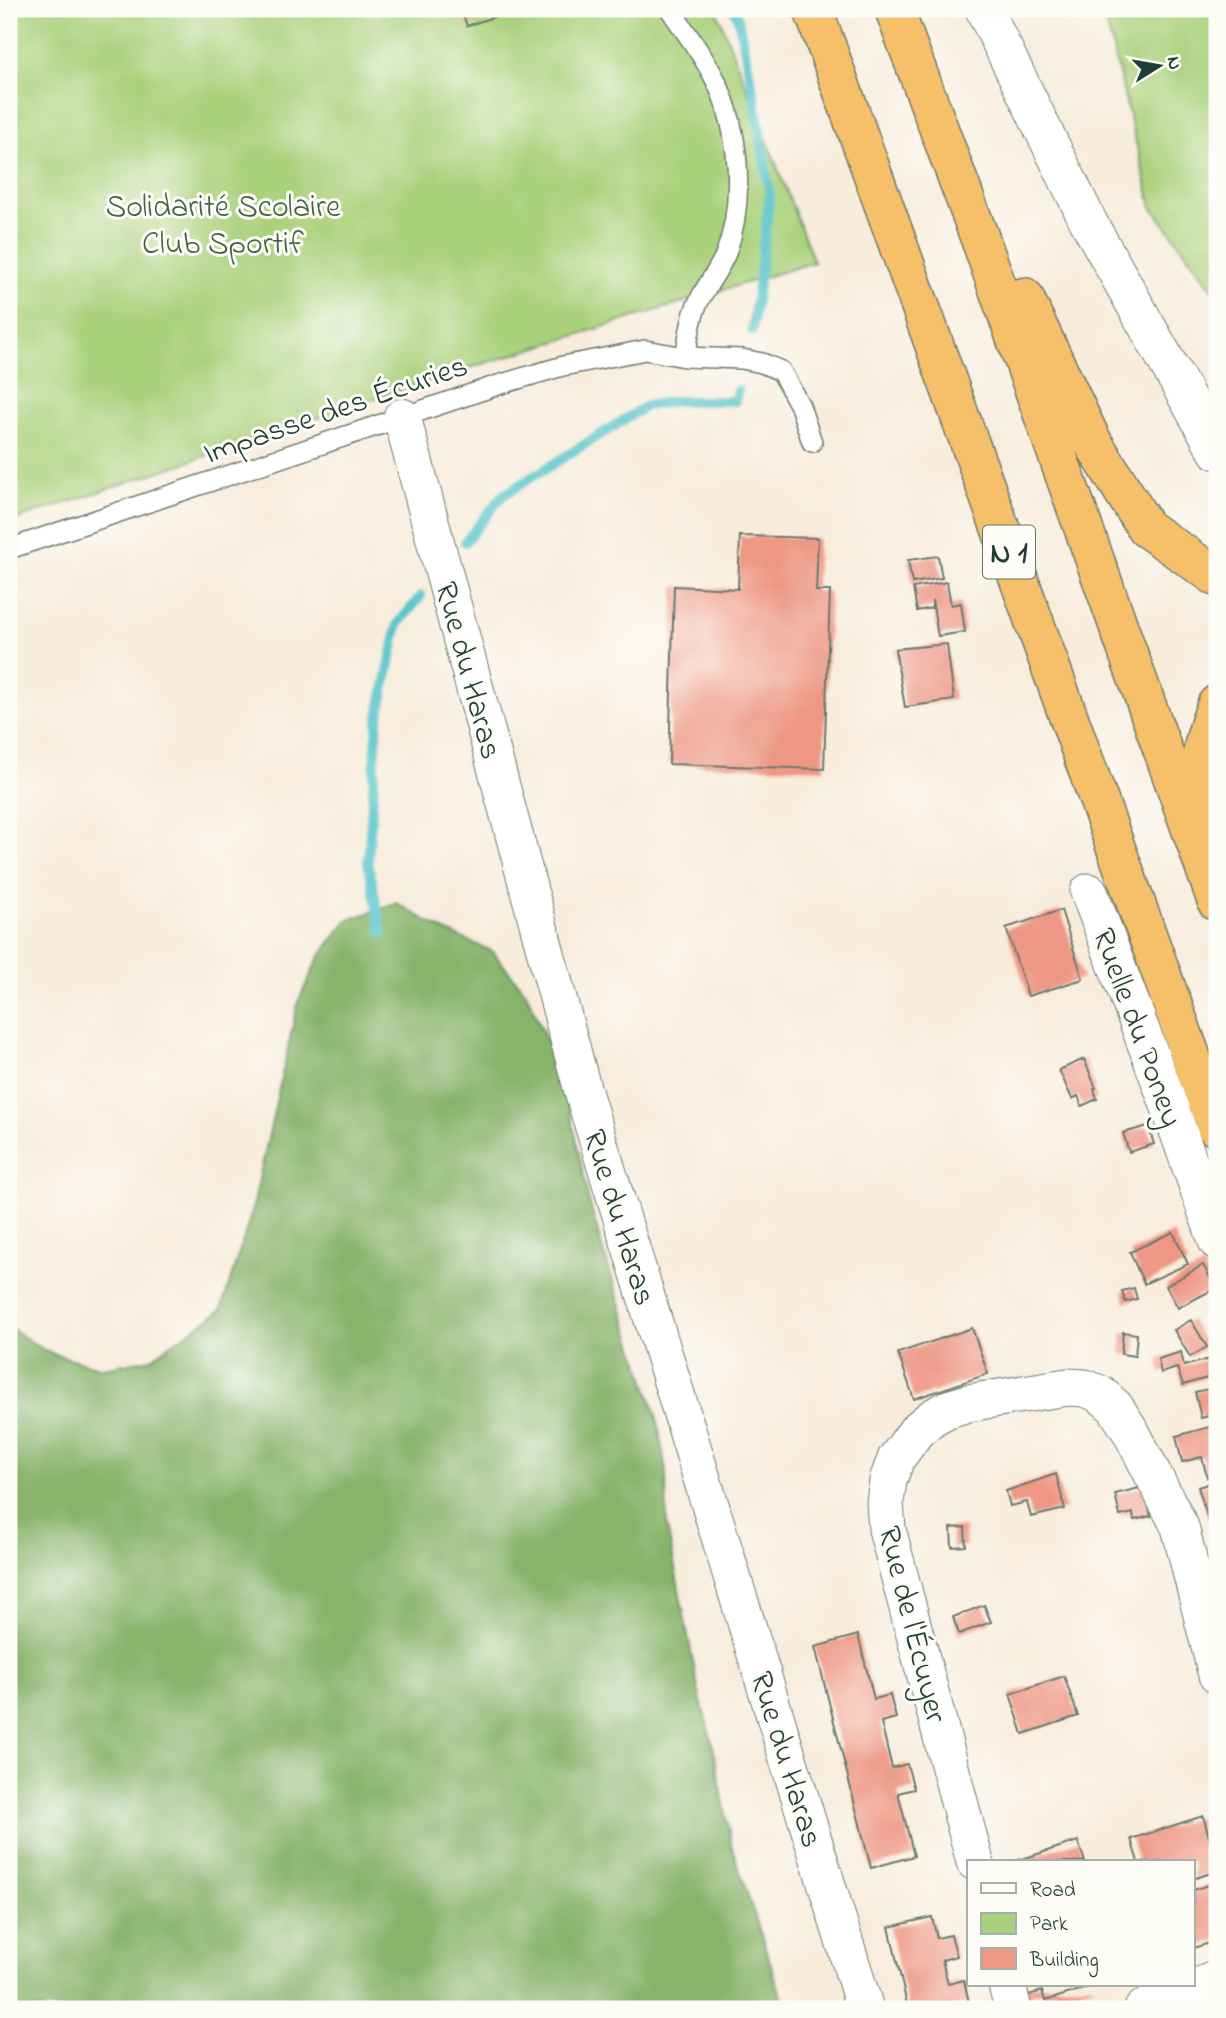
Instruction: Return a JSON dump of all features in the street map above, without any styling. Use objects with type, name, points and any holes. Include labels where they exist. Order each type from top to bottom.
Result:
[{"type":"highway","name":"N 1","points":[[813,9],[1217,1128]]},
{"type":"highway","name":"N 1","points":[[894,9],[982,244],[1217,902]]},
{"type":"highway","points":[[911,57],[1092,441],[1146,528],[1217,577]]},
{"type":"highway","points":[[1217,704],[1205,738],[1197,792],[1217,890]]},
{"type":"street","points":[[984,9],[1089,223],[1217,451]]},
{"type":"street","name":"Rue du Haras","points":[[402,417],[584,1095],[864,2009]]},
{"type":"street","name":"Ruelle du Poney","points":[[1089,892],[1217,1241]]},
{"type":"street","name":"Rue de l'Écuyer","points":[[974,1860],[887,1529],[885,1503],[888,1480],[896,1459],[917,1430],[933,1417],[968,1403],[1067,1387],[1084,1388],[1100,1394],[1115,1407],[1131,1432],[1180,1527],[1217,1675]]},
{"type":"street","points":[[1143,2009],[1217,1979]]},
{"type":"street","points":[[1007,1986],[1013,2009]]},
{"type":"lane","points":[[670,9],[715,78],[726,103],[738,181],[733,230],[725,255],[695,308],[685,356]]},
{"type":"lane","name":"Impasse des Écuries","points":[[9,549],[498,385],[563,366],[645,350],[685,356],[742,359],[781,371],[800,406],[812,442]]},
{"type":"green space","name":"Solidarité Scolaire Club Sportif","points":[[9,9],[716,9],[814,262],[440,377],[9,522]]},
{"type":"green space","points":[[1103,9],[1217,9],[1217,295],[1152,207]]},
{"type":"green space","points":[[397,903],[441,929],[492,951],[526,992],[567,1096],[588,1197],[601,1244],[657,1418],[666,1470],[667,1527],[732,1847],[787,2009],[9,2009],[9,1327],[47,1352],[103,1368],[150,1359],[221,1310],[252,1212],[298,1002],[319,957],[347,920]]},
{"type":"building","points":[[461,9],[517,9],[467,26]]},
{"type":"building","points":[[740,536],[818,538],[816,591],[830,591],[824,769],[669,764],[674,586],[738,589]]},
{"type":"building","points":[[938,556],[942,578],[912,583],[908,560]]},
{"type":"building","points":[[947,582],[951,605],[961,603],[965,632],[938,636],[932,600],[932,608],[917,611],[913,588]]},
{"type":"building","points":[[947,644],[954,700],[905,707],[895,649]]},
{"type":"building","points":[[1061,910],[1083,979],[1028,996],[1006,928]]},
{"type":"building","points":[[1084,1059],[1096,1088],[1097,1099],[1082,1106],[1078,1096],[1072,1099],[1059,1070]]},
{"type":"building","points":[[1148,1126],[1154,1144],[1129,1152],[1123,1133]]},
{"type":"building","points":[[1173,1232],[1188,1264],[1144,1284],[1130,1252]]},
{"type":"building","points":[[1203,1265],[1216,1288],[1178,1308],[1166,1286]]},
{"type":"building","points":[[1134,1288],[1137,1299],[1125,1302],[1122,1291]]},
{"type":"building","points":[[1191,1320],[1207,1347],[1190,1357],[1174,1330]]},
{"type":"building","points":[[972,1328],[988,1374],[914,1399],[898,1353]]},
{"type":"building","points":[[1123,1332],[1137,1334],[1135,1356],[1121,1354]]},
{"type":"building","points":[[1181,1352],[1184,1366],[1217,1357],[1217,1375],[1183,1385],[1177,1368],[1161,1373],[1158,1359]]},
{"type":"building","points":[[1217,1387],[1217,1414],[1201,1418],[1195,1392]]},
{"type":"building","points":[[1217,1425],[1217,1474],[1207,1477],[1202,1457],[1182,1462],[1176,1436]]},
{"type":"building","points":[[1056,1474],[1065,1509],[1031,1517],[1027,1502],[1010,1506],[1006,1491]]},
{"type":"building","points":[[1217,1481],[1217,1530],[1212,1531],[1198,1487]]},
{"type":"building","points":[[1144,1487],[1151,1516],[1134,1520],[1133,1513],[1120,1516],[1115,1494]]},
{"type":"building","points":[[965,1527],[966,1546],[952,1547],[951,1528]]},
{"type":"building","points":[[984,1605],[991,1622],[959,1634],[953,1617]]},
{"type":"building","points":[[858,1635],[874,1699],[890,1695],[896,1718],[881,1722],[892,1768],[907,1764],[914,1789],[898,1793],[914,1856],[871,1868],[815,1647]]},
{"type":"building","points":[[1064,1676],[1078,1716],[1023,1734],[1010,1694]]},
{"type":"building","points":[[1203,1816],[1217,1871],[1194,1879],[1194,1860],[1137,1860],[1131,1839]]},
{"type":"building","points":[[1078,1841],[1084,1860],[1019,1860]]},
{"type":"building","points":[[1217,1882],[1217,1941],[1194,1948],[1194,1890]]},
{"type":"building","points":[[932,1917],[937,1938],[951,1935],[957,1956],[942,1960],[948,1984],[964,1980],[969,2003],[953,2009],[908,2009],[889,1927]]},
{"type":"building","points":[[1015,1986],[1093,1986],[1045,2001],[1042,1991],[1019,1998]]},
{"type":"waterway","points":[[734,9],[754,95],[770,195],[752,331]]},
{"type":"waterway","points":[[465,542],[502,496],[646,406],[675,401],[735,401],[738,390]]},
{"type":"waterway","points":[[382,933],[368,862],[378,720],[398,624],[421,596]]}]
